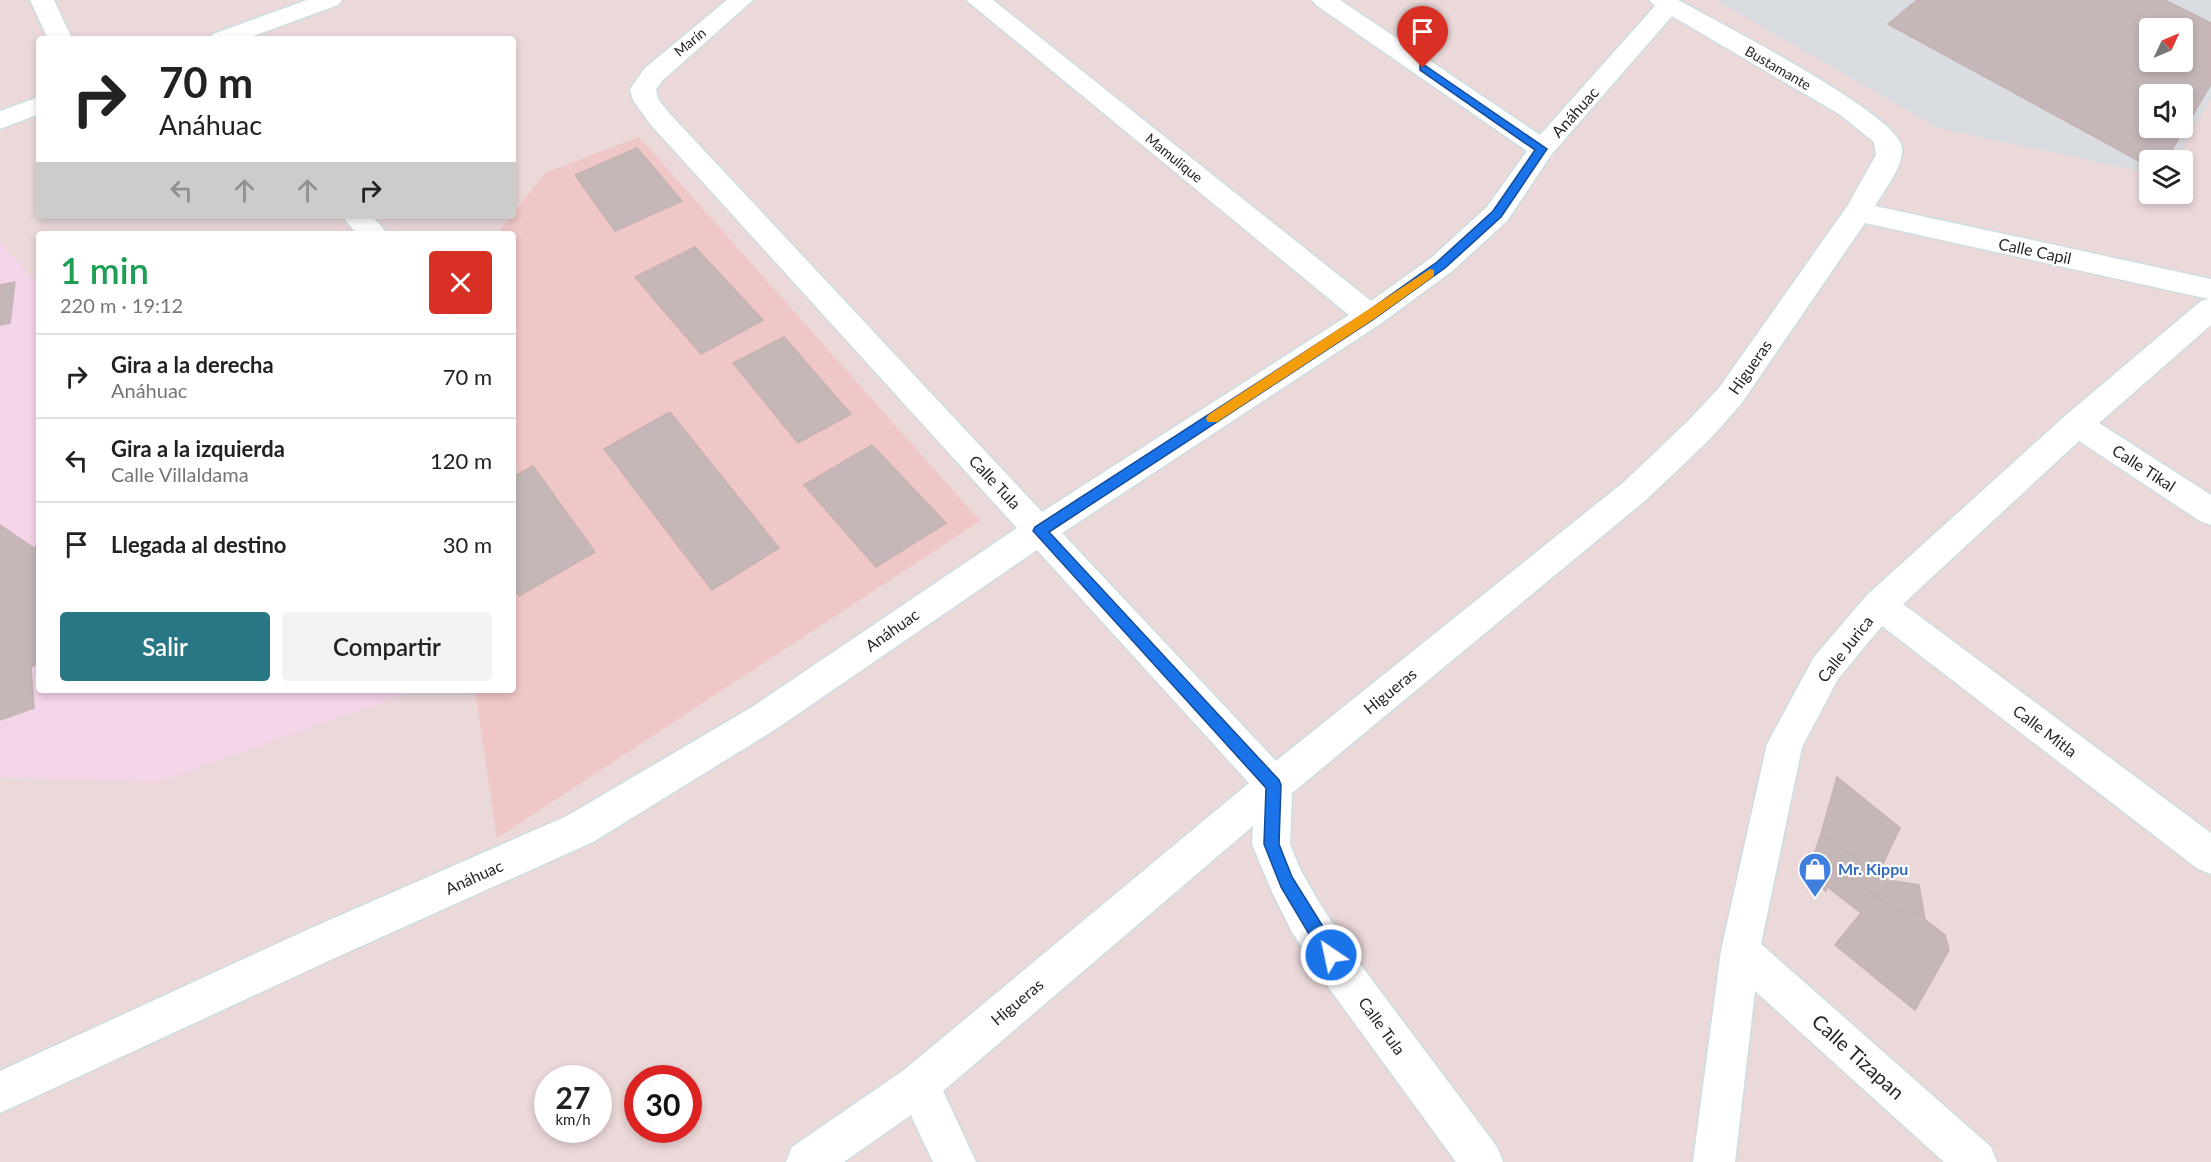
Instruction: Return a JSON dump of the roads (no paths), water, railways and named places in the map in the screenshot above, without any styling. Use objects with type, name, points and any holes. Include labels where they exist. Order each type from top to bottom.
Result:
[{"type":"street","points":[[42,0],[59,36]]},
{"type":"street","points":[[230,36],[330,0]]},
{"type":"street","name":"Marín","points":[[644,89],[654,74],[670,58],[741,0]]},
{"type":"street","name":"Mamulique","points":[[978,0],[1370,316]]},
{"type":"street","points":[[1324,0],[1542,149]]},
{"type":"street","name":"Anáhuac","points":[[0,1092],[323,943],[580,829],[764,718],[1040,531],[1370,316],[1441,265],[1497,214],[1542,149],[1665,2]]},
{"type":"street","name":"Bustamante","points":[[1665,2],[1848,108],[1877,130],[1888,145]]},
{"type":"street","name":"Calle Tula","points":[[644,89],[646,100],[660,119],[1274,785],[1271,844],[1291,891],[1344,974],[1482,1162]]},
{"type":"street","points":[[0,120],[36,106]]},
{"type":"street","name":"Higueras","points":[[807,1162],[919,1085],[1274,785],[1636,490],[1700,429],[1730,396],[1858,212],[1889,156],[1888,145]]},
{"type":"street","name":"Calle Capil","points":[[1858,212],[2211,289]]},
{"type":"street","points":[[359,219],[371,231]]},
{"type":"street","name":"Calle Jurica","points":[[1714,1162],[1740,951],[1785,744],[1826,668],[1879,605],[2077,424],[2211,309]]},
{"type":"street","name":"Calle Tikal","points":[[2077,424],[2211,512]]},
{"type":"street","name":"Calle Mitla","points":[[1879,605],[2211,856]]},
{"type":"street","name":"Calle Tizapan","points":[[1740,951],[1976,1162]]},
{"type":"street","points":[[919,1085],[956,1162]]},
{"type":"place","name":"Mr. Kippu","points":[[1815,898]]}]
